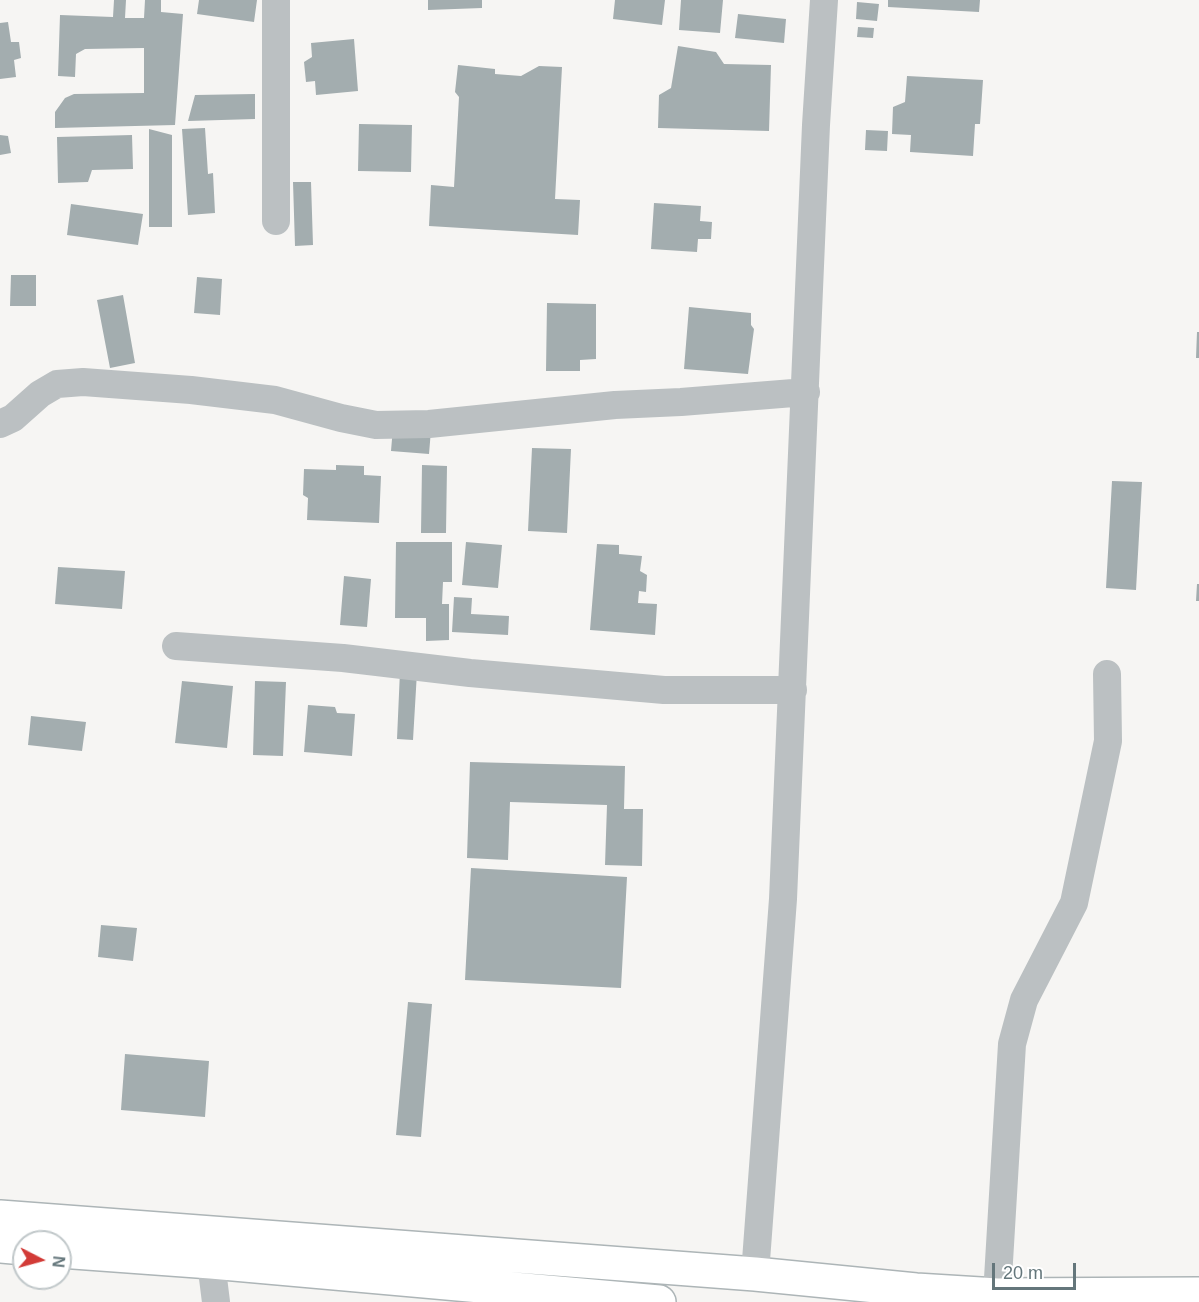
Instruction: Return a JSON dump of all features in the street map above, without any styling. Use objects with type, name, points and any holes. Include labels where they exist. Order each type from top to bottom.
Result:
[{"type":"main road","points":[[0,1217],[173,1245],[211,1262],[658,1302]]},
{"type":"main road","points":[[72,1250],[173,1245],[755,1274],[915,1296],[1199,1294]]},
{"type":"street","points":[[276,0],[276,221]]},
{"type":"street","points":[[755,1274],[783,900],[816,125],[824,0]]},
{"type":"street","points":[[0,424],[13,418],[40,394],[57,384],[83,382],[191,390],[274,400],[376,425],[429,424],[537,415],[615,405],[806,392]]},
{"type":"street","points":[[176,646],[344,658],[481,674],[664,690],[792,690]]},
{"type":"street","points":[[998,1295],[1012,1044],[1024,1000],[1074,903],[1088,847],[1108,741],[1107,674]]},
{"type":"street","points":[[211,1262],[216,1302]]},
{"type":"building","points":[[114,0],[126,0],[125,18],[144,18],[145,0],[161,0],[161,12],[183,14],[175,125],[55,128],[55,112],[65,98],[74,94],[144,93],[144,48],[85,49],[76,54],[75,77],[58,76],[60,15],[113,17]]},
{"type":"building","points":[[199,0],[257,0],[254,22],[197,14]]},
{"type":"building","points":[[428,0],[482,0],[482,8],[428,10]]},
{"type":"building","points":[[615,0],[665,0],[662,25],[613,19]]},
{"type":"building","points":[[681,0],[723,0],[720,33],[679,30]]},
{"type":"building","points":[[888,0],[980,0],[979,12],[888,7]]},
{"type":"building","points":[[857,2],[879,4],[877,21],[856,19]]},
{"type":"building","points":[[738,14],[786,19],[784,43],[735,38]]},
{"type":"building","points":[[8,22],[11,42],[19,42],[21,58],[14,60],[16,77],[0,79],[0,23]]},
{"type":"building","points":[[858,27],[874,28],[873,38],[857,37]]},
{"type":"building","points":[[354,39],[358,91],[316,95],[315,81],[306,82],[304,62],[312,57],[311,43]]},
{"type":"building","points":[[678,46],[716,52],[724,64],[771,65],[769,131],[658,128],[659,95],[671,88]]},
{"type":"building","points":[[458,65],[495,69],[495,74],[521,76],[539,66],[562,67],[555,199],[580,200],[578,235],[429,226],[431,185],[454,187],[459,97],[455,92]]},
{"type":"building","points":[[907,76],[983,80],[980,124],[975,124],[973,156],[910,152],[911,135],[892,134],[893,107],[905,102]]},
{"type":"building","points":[[255,94],[255,119],[188,121],[195,95]]},
{"type":"building","points":[[359,124],[412,125],[411,172],[358,171]]},
{"type":"building","points":[[205,128],[208,174],[213,173],[215,213],[188,215],[182,129]]},
{"type":"building","points":[[149,129],[172,135],[172,227],[149,227]]},
{"type":"building","points":[[866,130],[888,131],[887,151],[865,150]]},
{"type":"building","points":[[0,135],[8,136],[11,153],[0,155]]},
{"type":"building","points":[[132,135],[133,169],[92,170],[88,182],[58,183],[57,137]]},
{"type":"building","points":[[293,182],[311,182],[313,245],[295,246]]},
{"type":"building","points":[[654,203],[701,206],[700,221],[712,222],[711,239],[698,239],[697,252],[651,249]]},
{"type":"building","points":[[71,204],[143,214],[138,245],[67,235]]},
{"type":"building","points":[[11,275],[36,275],[36,306],[10,306]]},
{"type":"building","points":[[197,277],[222,279],[220,315],[194,313]]},
{"type":"building","points":[[123,295],[135,363],[110,368],[97,300]]},
{"type":"building","points":[[547,303],[596,304],[596,359],[580,360],[580,371],[546,371]]},
{"type":"building","points":[[689,307],[751,313],[751,325],[754,329],[748,374],[684,369]]},
{"type":"building","points":[[1197,332],[1199,332],[1199,358],[1196,358]]},
{"type":"building","points":[[393,427],[431,430],[429,454],[391,451]]},
{"type":"building","points":[[532,448],[571,449],[567,533],[528,531]]},
{"type":"building","points":[[336,465],[364,466],[364,475],[381,476],[379,523],[307,520],[308,498],[303,495],[304,469],[336,470]]},
{"type":"building","points":[[422,465],[447,466],[446,533],[421,533]]},
{"type":"building","points":[[1112,481],[1142,482],[1136,590],[1106,588]]},
{"type":"building","points":[[396,542],[452,542],[452,582],[443,582],[442,604],[449,604],[449,640],[426,641],[426,618],[395,618]]},
{"type":"building","points":[[466,542],[502,545],[498,588],[462,585]]},
{"type":"building","points":[[597,544],[619,545],[619,554],[642,556],[640,571],[647,575],[646,592],[639,591],[638,603],[657,604],[655,635],[590,630]]},
{"type":"building","points":[[58,567],[125,571],[122,609],[55,604]]},
{"type":"building","points":[[344,576],[371,579],[367,627],[340,625]]},
{"type":"building","points":[[1197,584],[1199,584],[1199,601],[1196,601]]},
{"type":"building","points":[[454,597],[472,598],[471,614],[509,616],[508,635],[452,632]]},
{"type":"building","points":[[400,671],[417,672],[413,740],[397,739]]},
{"type":"building","points":[[182,681],[233,686],[227,748],[175,743]]},
{"type":"building","points":[[255,681],[286,682],[283,756],[253,755]]},
{"type":"building","points":[[308,705],[335,707],[337,713],[355,714],[352,756],[304,752]]},
{"type":"building","points":[[31,716],[86,722],[82,751],[28,745]]},
{"type":"building","points":[[470,762],[625,766],[624,809],[643,809],[642,866],[605,865],[607,805],[510,802],[508,860],[467,858]]},
{"type":"building","points":[[471,868],[627,877],[621,988],[465,980]]},
{"type":"building","points":[[101,925],[137,928],[133,961],[98,957]]},
{"type":"building","points":[[408,1002],[432,1004],[421,1137],[396,1135]]},
{"type":"building","points":[[125,1054],[209,1061],[205,1117],[121,1110]]}]
